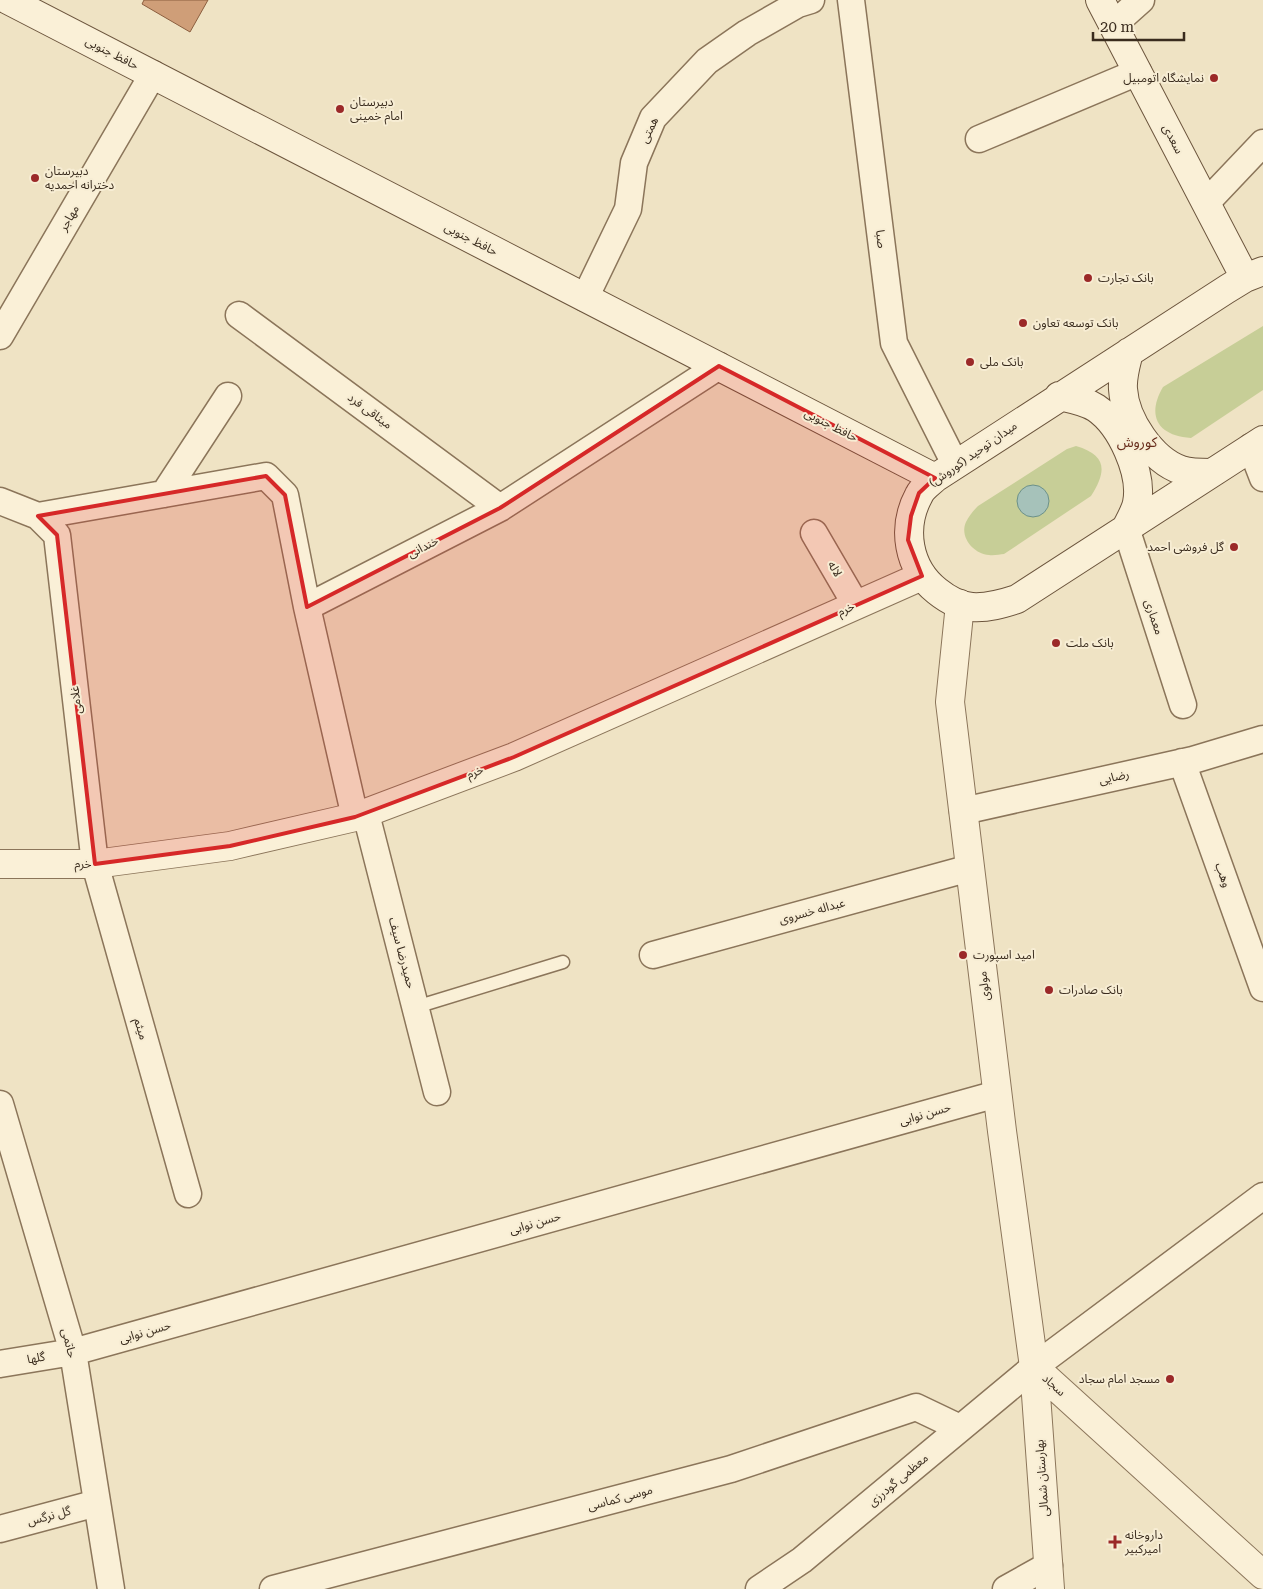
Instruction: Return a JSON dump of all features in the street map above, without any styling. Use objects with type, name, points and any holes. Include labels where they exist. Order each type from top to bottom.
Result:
[{"type":"main road","name":"حافظ جنوبی","points":[[8,0],[719,366],[945,471]]},
{"type":"main road","name":"سعدی","points":[[1100,0],[1206,203],[1254,275]]},
{"type":"main road","name":"میدان توحید (کوروش)","points":[[1254,275],[1059,396],[945,471],[919,493],[911,516],[908,540],[914,564],[928,584],[947,599],[960,604],[970,607],[994,607],[1017,599],[1257,444]]},
{"type":"main road","points":[[1129,352],[1124,374],[1123,390],[1126,404],[1140,435],[1160,458],[1174,467],[1182,470],[1211,473]]},
{"type":"main road","points":[[1059,396],[1088,403],[1098,409],[1109,420],[1124,442],[1134,467],[1138,489],[1137,504],[1126,528]]},
{"type":"main road","name":"خرم","points":[[0,864],[95,864],[230,846],[361,815],[514,757],[922,576]]},
{"type":"main road","name":"مولوی","points":[[960,604],[950,702],[997,1094],[1034,1367]]},
{"type":"main road","name":"سجاد","points":[[1034,1367],[1262,1572]]},
{"type":"main road","name":"بهارستان شمالی","points":[[1034,1367],[1049,1577]]},
{"type":"street","name":"همتی","points":[[585,298],[628,208],[634,163],[653,118],[707,61],[747,34],[798,4],[810,0]]},
{"type":"street","name":"صبا","points":[[851,0],[894,343],[945,471]]},
{"type":"street","points":[[1114,25],[1141,0]]},
{"type":"street","points":[[979,139],[1138,72]]},
{"type":"street","name":"مهاجر","points":[[0,336],[152,74]]},
{"type":"street","points":[[1206,203],[1263,143]]},
{"type":"street","name":"میثاقی فرد","points":[[239,315],[500,508]]},
{"type":"street","name":"خندانی","points":[[307,607],[500,508],[719,366]]},
{"type":"street","points":[[164,494],[228,396]]},
{"type":"street","points":[[1257,444],[1263,478]]},
{"type":"street","points":[[0,501],[38,516],[266,476],[285,495],[307,607],[361,815]]},
{"type":"street","name":"غلامی","points":[[38,516],[57,535],[95,864]]},
{"type":"street","name":"معماری","points":[[1126,528],[1182,705]]},
{"type":"street","name":"لاله","points":[[814,533],[856,605]]},
{"type":"street","name":"رضایی","points":[[963,811],[1182,762],[1263,739]]},
{"type":"street","name":"وهب","points":[[1182,762],[1263,988]]},
{"type":"street","name":"حمیدرضا سیف","points":[[361,815],[416,1007],[437,1092]]},
{"type":"street","name":"میثم","points":[[95,864],[188,1194]]},
{"type":"street","name":"عبداله خسروی","points":[[653,955],[970,868]]},
{"type":"street","name":"حسن نوابی","points":[[73,1352],[997,1094]]},
{"type":"street","name":"حاتمی","points":[[0,1104],[11,1181],[73,1352],[111,1589]]},
{"type":"street","name":"سجاد","points":[[1034,1367],[1263,1196]]},
{"type":"street","name":"گلها","points":[[0,1364],[73,1352]]},
{"type":"street","name":"معظمی گودرزی","points":[[759,1589],[802,1560],[1034,1367]]},
{"type":"street","name":"موسی کماسی","points":[[273,1589],[732,1469],[916,1407],[960,1428]]},
{"type":"street","name":"گل نرگس","points":[[0,1529],[97,1503]]},
{"type":"street","points":[[1006,1589],[1049,1577]]},
{"type":"lane","points":[[416,1007],[563,962]]},
{"type":"highlighted area","points":[[719,366],[935,478],[919,493],[911,516],[908,540],[922,576],[514,757],[355,817],[230,846],[95,864],[57,535],[38,516],[266,476],[285,495],[307,607],[500,508]]},
{"type":"green space","points":[[1263,326],[1263,390],[1191,438],[1170,433],[1163,429],[1158,423],[1156,407],[1163,387]]},
{"type":"green space","points":[[1076,446],[1094,454],[1099,459],[1101,465],[1100,479],[1091,496],[1004,554],[983,554],[969,544],[964,528],[968,518],[978,506],[1067,449]]},
{"type":"water","points":[[1033,485],[1045,489],[1049,501],[1045,513],[1033,517],[1021,513],[1017,501],[1021,489]]},
{"type":"building","points":[[144,0],[208,0],[190,32],[142,4]]},
{"type":"place","name":"نمایشگاه اتومبیل","points":[[1214,78]]},
{"type":"place","name":"دبیرستان امام خمینی","points":[[340,109]]},
{"type":"place","name":"دبیرستان دخترانه احمدیه","points":[[35,178]]},
{"type":"place","name":"بانک تجارت","points":[[1088,278]]},
{"type":"place","name":"بانک توسعه تعاون","points":[[1023,323]]},
{"type":"place","name":"بانک ملی","points":[[970,362]]},
{"type":"place","name":"گل فروشی احمد","points":[[1234,547]]},
{"type":"place","name":"بانک ملت","points":[[1056,643]]},
{"type":"place","name":"امید اسپورت","points":[[963,955]]},
{"type":"place","name":"بانک صادرات","points":[[1049,990]]},
{"type":"place","name":"مسجد امام سجاد","points":[[1170,1379]]},
{"type":"place","name":"داروخانه امیرکبیر","points":[[1115,1542]]},
{"type":"district","name":"کوروش","points":[[1137,442]]}]
